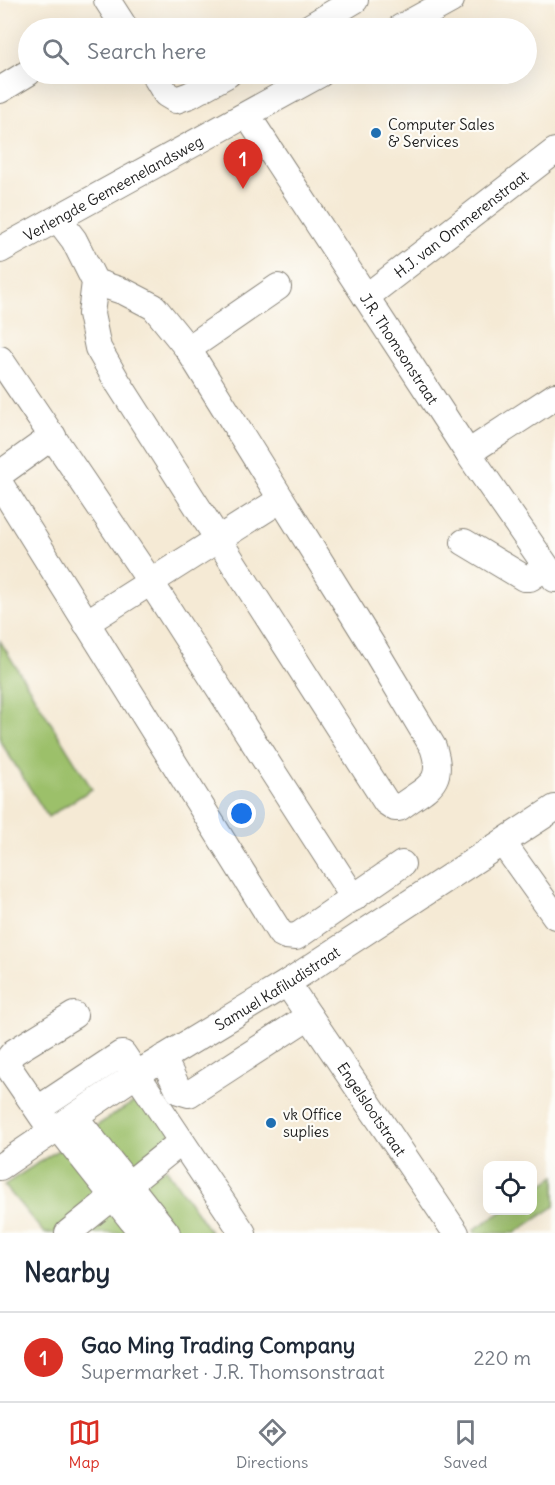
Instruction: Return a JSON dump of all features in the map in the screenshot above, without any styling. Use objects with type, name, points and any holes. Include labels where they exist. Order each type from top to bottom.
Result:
[{"type":"street","points":[[325,18],[355,0]]},
{"type":"street","points":[[418,18],[451,0]]},
{"type":"street","points":[[0,90],[18,79]]},
{"type":"street","points":[[160,84],[166,94],[176,100],[210,84]]},
{"type":"street","name":"Verlengde Gemeenelandsweg","points":[[0,250],[303,84]]},
{"type":"street","name":"J.R. Thomsonstraat","points":[[247,115],[468,453],[550,573]]},
{"type":"street","name":"H.J. van Ommerenstraat","points":[[366,297],[555,151]]},
{"type":"street","points":[[58,219],[74,240],[95,282],[91,314],[98,348],[117,381],[386,802],[399,808],[435,780],[438,761],[433,747],[188,349],[154,307],[125,292],[95,282]]},
{"type":"street","points":[[188,349],[278,286]]},
{"type":"street","points":[[0,358],[150,581],[354,898]]},
{"type":"street","points":[[468,453],[555,396]]},
{"type":"street","points":[[0,474],[53,436]]},
{"type":"street","points":[[0,484],[280,933],[296,937],[402,864]]},
{"type":"street","points":[[86,623],[280,500]]},
{"type":"street","points":[[464,542],[524,578],[550,573]]},
{"type":"street","name":"Samuel Kafiludistraat","points":[[0,1167],[137,1074],[287,982],[555,808]]},
{"type":"street","points":[[503,843],[555,916]]},
{"type":"street","name":"Engelslootstraat","points":[[287,982],[456,1233]]},
{"type":"street","points":[[74,1015],[14,1052],[7,1065],[38,1109],[62,1126],[155,1231]]},
{"type":"street","points":[[164,1058],[179,1091],[189,1094],[309,1016]]},
{"type":"street","points":[[38,1109],[121,1054],[125,1055],[243,1233]]},
{"type":"street","points":[[68,1233],[181,1142]]},
{"type":"green space","points":[[0,641],[92,789],[48,817],[0,741]]},
{"type":"green space","points":[[143,1096],[173,1134],[134,1174],[93,1128]]},
{"type":"green space","points":[[64,1146],[106,1193],[59,1233],[44,1233],[4,1185]]},
{"type":"green space","points":[[166,1168],[211,1233],[179,1233],[139,1183]]},
{"type":"green space","points":[[555,1176],[555,1206],[515,1233],[475,1233],[473,1230],[497,1215],[537,1215],[537,1188]]},
{"type":"green space","points":[[112,1202],[139,1233],[73,1233]]},
{"type":"place","name":"Computer Sales & Services","points":[[376,133]]},
{"type":"place","name":"Gao Ming Trading Company","points":[[243,189]]},
{"type":"place","name":"vk Office suplies","points":[[271,1123]]}]
